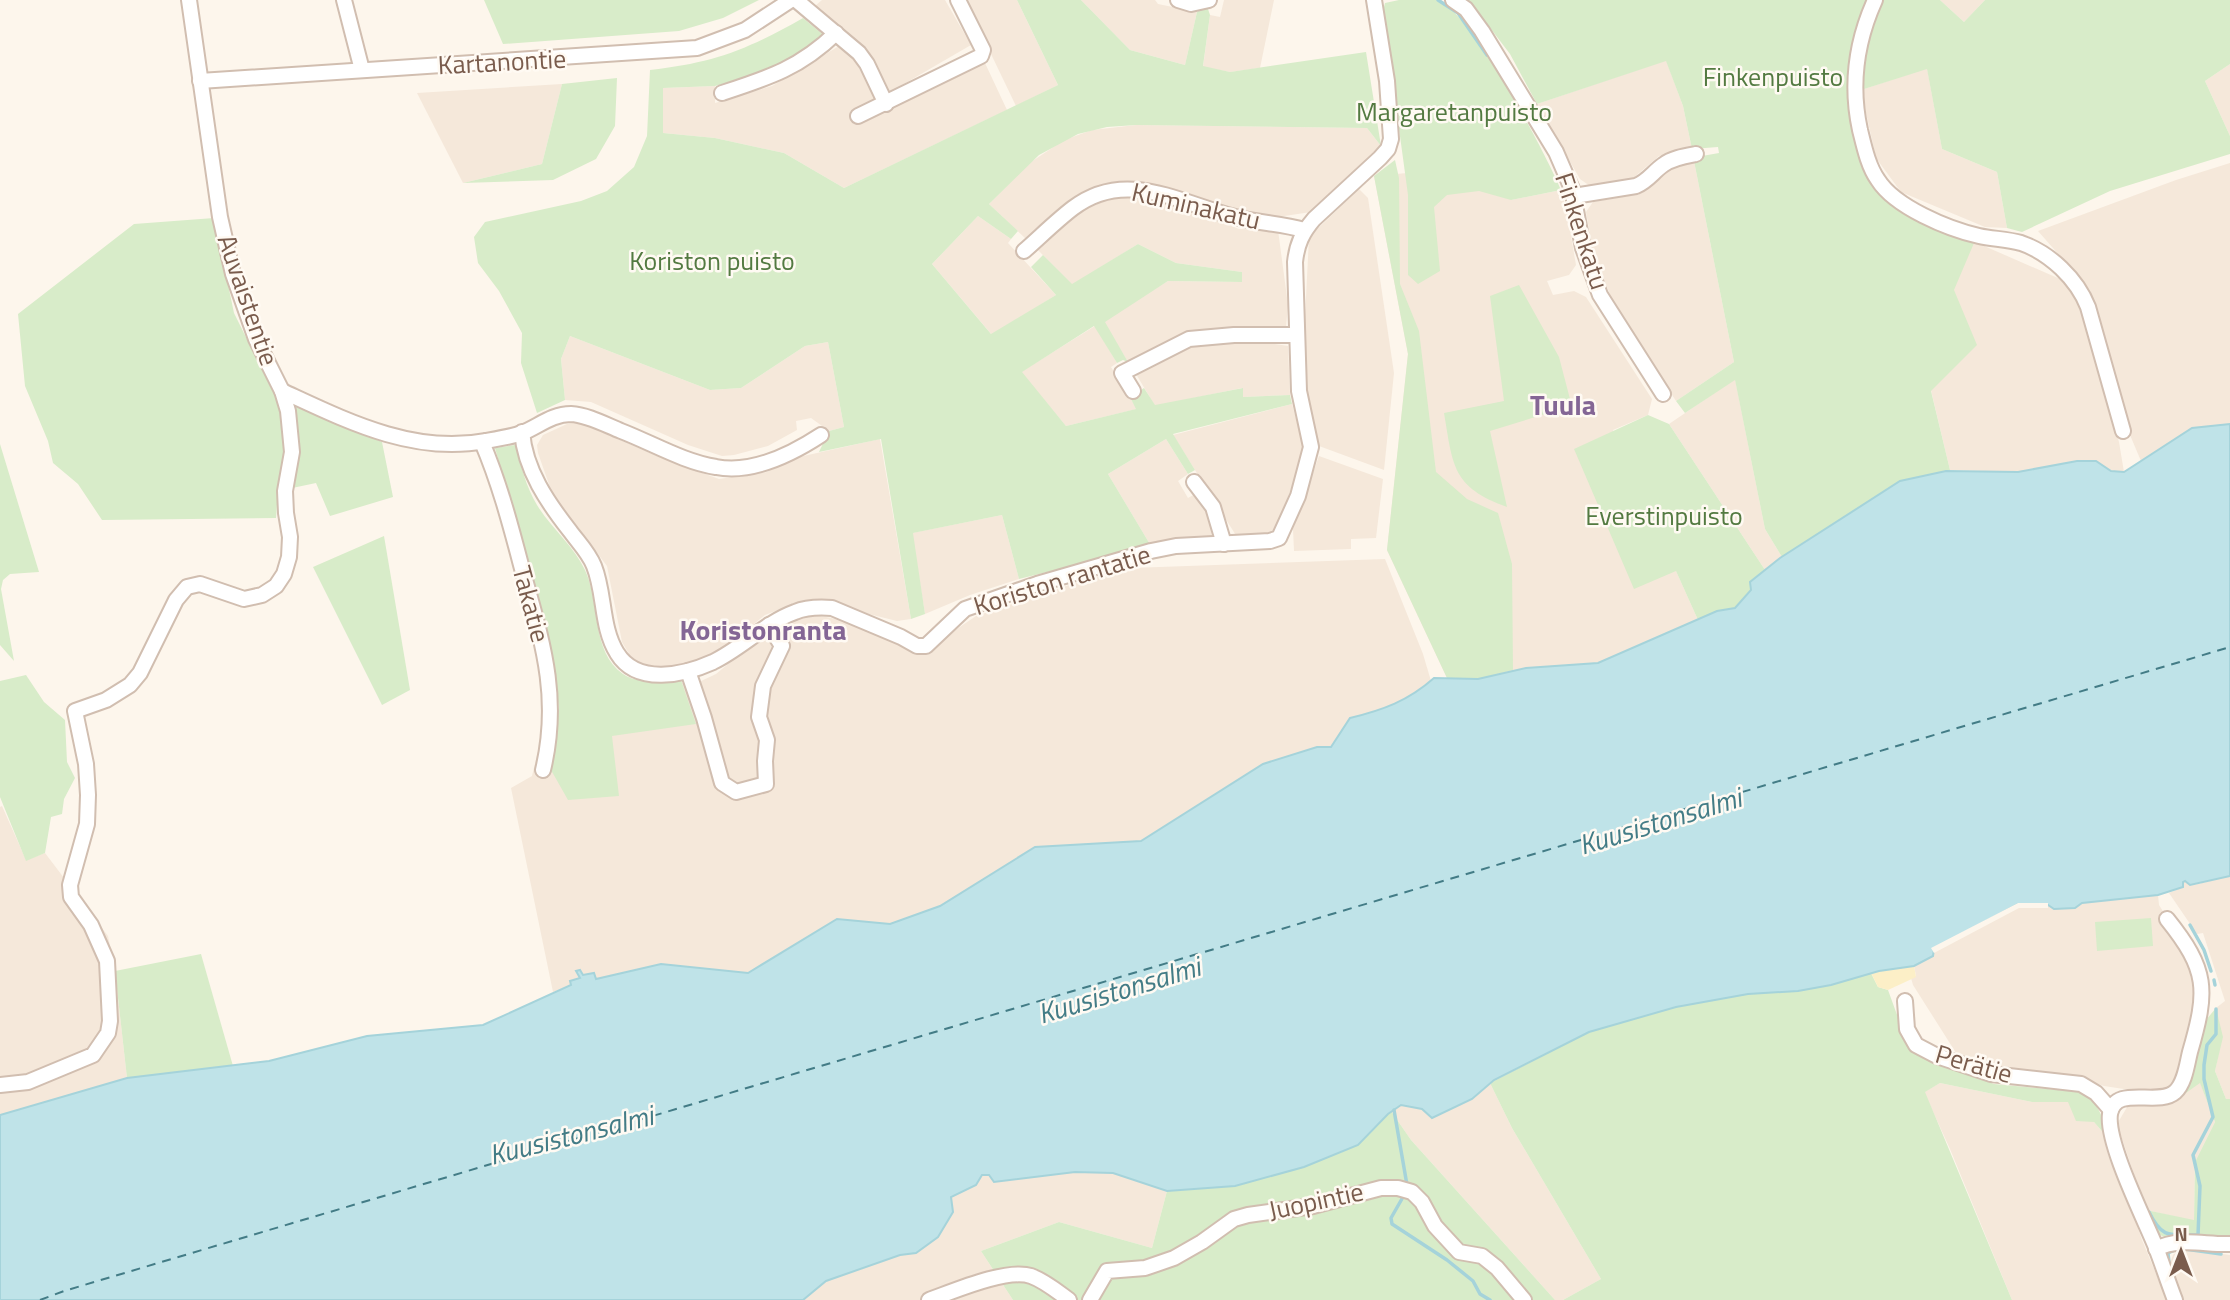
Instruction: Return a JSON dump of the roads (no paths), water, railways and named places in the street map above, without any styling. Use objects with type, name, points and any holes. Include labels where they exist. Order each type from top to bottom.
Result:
[{"type":"street","name":"Auvaistentie","points":[[189,0],[220,217],[233,274],[256,339],[282,391],[390,437],[456,443],[482,442],[522,432]]},
{"type":"street","points":[[344,0],[362,70]]},
{"type":"street","name":"Kartanontie","points":[[200,81],[697,48],[745,30],[793,0]]},
{"type":"street","points":[[793,0],[859,53],[886,104]]},
{"type":"street","points":[[858,116],[981,56],[983,50],[958,0]]},
{"type":"street","points":[[1178,0],[1191,4],[1209,0]]},
{"type":"street","points":[[1304,230],[1388,149],[1391,139],[1387,81],[1374,0]]},
{"type":"street","name":"Finkenkatu","points":[[1453,0],[1474,19],[1544,129],[1568,178],[1583,248],[1600,295],[1663,394]]},
{"type":"street","points":[[1875,0],[1860,40],[1854,84],[1862,135],[1879,182],[1921,214],[1978,236],[2034,248],[2065,271],[2083,293],[2123,431]]},
{"type":"street","points":[[722,93],[776,76],[803,60],[836,33]]},
{"type":"street","points":[[1574,196],[1636,186],[1645,182],[1662,165],[1696,154]]},
{"type":"street","name":"Kuminakatu","points":[[1025,252],[1073,208],[1093,195],[1119,188],[1150,192],[1237,218],[1304,230]]},
{"type":"street","name":"Koriston rantatie","points":[[522,432],[535,477],[545,499],[593,563],[611,640],[617,653],[631,668],[655,675],[688,671],[716,661],[769,625],[795,612],[819,607],[832,608],[917,646],[926,646],[965,609],[1019,590],[1151,551],[1177,546],[1270,541],[1279,538],[1301,488],[1311,447],[1300,399],[1297,335],[1295,262],[1298,242],[1304,230]]},
{"type":"street","points":[[1133,391],[1122,373],[1189,340],[1234,335],[1297,335]]},
{"type":"street","points":[[0,1085],[28,1082],[93,1055],[108,1033],[110,1021],[107,961],[91,925],[71,897],[70,885],[87,824],[88,795],[86,764],[75,711],[106,700],[131,685],[140,673],[176,600],[187,587],[200,584],[244,598],[262,595],[276,586],[289,557],[290,537],[285,491],[292,452],[291,430],[282,391]]},
{"type":"street","points":[[522,432],[557,416],[582,416],[707,465],[728,468],[757,465],[774,459],[821,435]]},
{"type":"street","name":"Takatie","points":[[482,442],[498,481],[549,676],[549,743],[543,770]]},
{"type":"street","points":[[1194,482],[1213,507],[1224,544]]},
{"type":"street","points":[[688,671],[722,783],[736,792],[766,783],[767,740],[760,718],[763,686],[782,646],[769,625]]},
{"type":"street","points":[[2166,919],[2186,944],[2200,975],[2203,1005],[2197,1027],[2181,1082],[2175,1093],[2162,1097],[2122,1098],[2111,1110],[2110,1120],[2121,1166],[2175,1300]]},
{"type":"street","name":"Perätie","points":[[1905,1001],[1907,1029],[1916,1045],[1937,1056],[1991,1074],[2081,1084],[2096,1093],[2111,1110]]},
{"type":"street","name":"Juopintie","points":[[1090,1300],[1107,1271],[1145,1268],[1174,1258],[1234,1219],[1314,1206],[1381,1188],[1398,1188],[1412,1192],[1422,1202],[1436,1226],[1460,1252],[1482,1256],[1497,1268],[1524,1300]]},
{"type":"street","points":[[2156,1249],[2167,1243],[2230,1244]]},
{"type":"street","points":[[929,1300],[1018,1273],[1031,1276],[1069,1300]]},
{"type":"water","name":"Kuusistonsalmi","points":[[2230,424],[2230,876],[2190,885],[2185,881],[2183,887],[2158,895],[2082,903],[2075,908],[2054,909],[2048,905],[2018,904],[1934,949],[1933,956],[1914,966],[1879,971],[1798,991],[1748,994],[1676,1007],[1589,1032],[1494,1080],[1472,1099],[1432,1118],[1422,1109],[1401,1105],[1388,1114],[1358,1145],[1304,1167],[1235,1186],[1167,1191],[1113,1173],[1075,1172],[994,1182],[989,1175],[982,1175],[976,1185],[951,1197],[953,1212],[938,1237],[916,1253],[900,1255],[826,1281],[803,1300],[0,1300],[0,1115],[127,1078],[269,1061],[367,1036],[483,1025],[571,985],[570,981],[580,978],[576,971],[580,970],[583,975],[594,973],[596,979],[661,964],[748,973],[837,919],[890,924],[940,906],[1035,847],[1141,841],[1263,764],[1317,747],[1331,747],[1350,718],[1395,704],[1434,678],[1478,679],[1526,668],[1598,663],[1717,611],[1735,608],[1751,590],[1750,582],[1780,558],[1900,481],[1946,471],[2018,472],[2077,461],[2096,461],[2111,471],[2124,472],[2192,428]]},
{"type":"waterway","points":[[1438,0],[1458,13],[1487,55]]},
{"type":"waterway","points":[[2190,925],[2204,950],[2211,971]]},
{"type":"waterway","points":[[2214,980],[2215,985]]},
{"type":"waterway","points":[[2149,1212],[2158,1227],[2168,1234],[2198,1235],[2200,1186],[2193,1155],[2213,1117],[2204,1079],[2204,1065],[2207,1045],[2216,1034],[2216,1009]]},
{"type":"waterway","points":[[1394,1110],[1407,1185]]},
{"type":"waterway","points":[[1403,1197],[1391,1218],[1392,1224],[1447,1260],[1473,1281],[1480,1294],[1490,1300]]},
{"type":"waterway","points":[[2169,1263],[2168,1253],[2177,1249]]},
{"type":"waterway","points":[[2185,1249],[2221,1254]]},
{"type":"district","name":"Tuula","points":[[1563,405]]},
{"type":"district","name":"Koristonranta","points":[[763,630]]},
{"type":"park label","name":"Finkenpuisto","points":[[1773,77]]},
{"type":"park label","name":"Margaretanpuisto","points":[[1454,112]]},
{"type":"park label","name":"Koriston puisto","points":[[712,261]]},
{"type":"park label","name":"Everstinpuisto","points":[[1664,516]]}]
